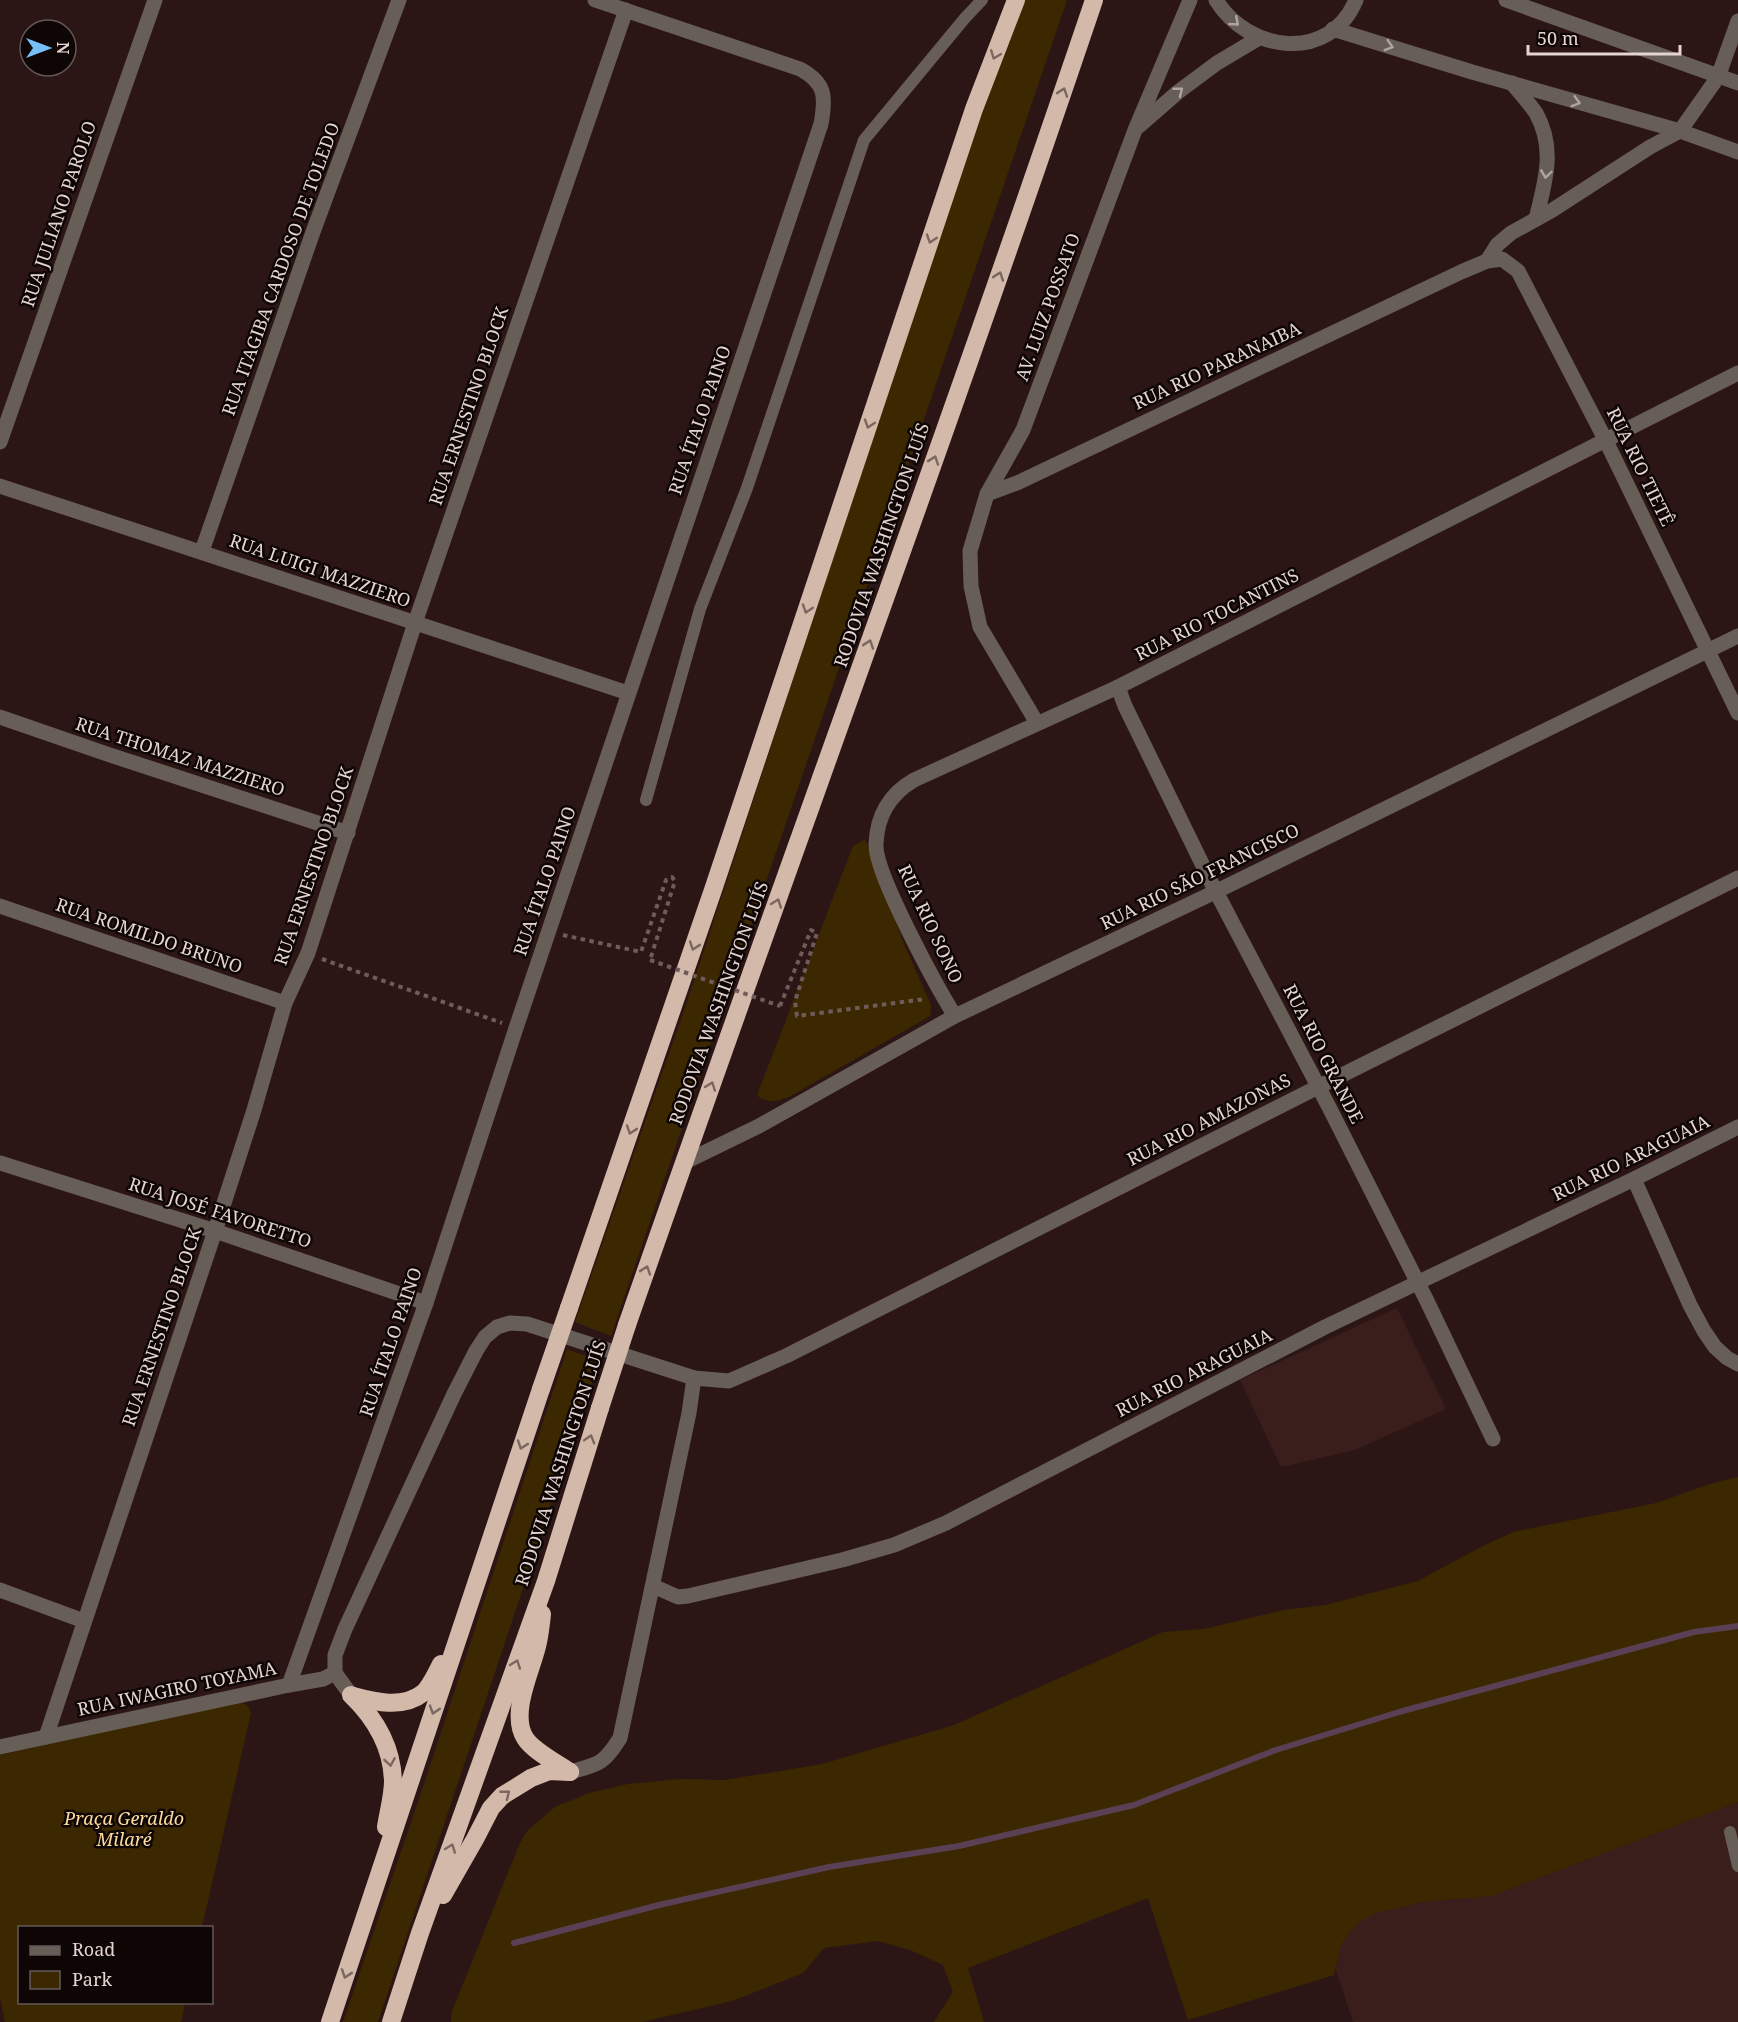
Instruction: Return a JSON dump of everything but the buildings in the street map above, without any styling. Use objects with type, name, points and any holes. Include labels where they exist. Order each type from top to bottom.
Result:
[{"type":"highway","points":[[330,2022],[541,1389],[714,890],[974,109],[1016,0]]},
{"type":"highway","name":"RODOVIA WASHINGTON LUÍS","points":[[391,2022],[420,1933],[546,1581],[627,1325],[683,1163],[862,665],[1094,0]]},
{"type":"highway","points":[[351,1695],[381,1703],[395,1703],[424,1692],[440,1666],[483,1562]]},
{"type":"highway","points":[[546,1581],[538,1642],[522,1702],[520,1719],[525,1738],[539,1751],[570,1772]]},
{"type":"highway","points":[[351,1695],[380,1729],[388,1749],[393,1782],[386,1829],[361,1932]]},
{"type":"highway","points":[[420,1933],[491,1808],[502,1796],[531,1778],[549,1771],[570,1772]]},
{"type":"street","name":"RUA JULIANO PAROLO","points":[[0,442],[154,0]]},
{"type":"street","name":"RUA ITAGIBA CARDOSO DE TOLEDO","points":[[202,552],[313,232],[399,0]]},
{"type":"street","points":[[595,0],[626,10]]},
{"type":"street","name":"AV. LUIZ POSSATO","points":[[987,494],[1023,430],[1135,130],[1190,0]]},
{"type":"street","points":[[1216,0],[1223,11],[1245,31],[1274,43],[1290,44],[1320,37],[1333,29],[1344,19],[1356,0]]},
{"type":"street","points":[[1506,0],[1738,83]]},
{"type":"street","name":"RUA ÍTALO PAINO","points":[[289,1685],[426,1303],[628,693],[821,124],[824,106],[821,86],[813,76],[800,69],[626,10]]},
{"type":"street","name":"RUA ERNESTINO BLOCK","points":[[46,1737],[215,1231],[285,1003],[308,953],[415,623],[626,10]]},
{"type":"street","points":[[1487,261],[1497,245],[1511,233],[1650,147],[1680,131],[1718,76],[1738,21]]},
{"type":"street","points":[[1333,29],[1680,131],[1738,152]]},
{"type":"street","points":[[1135,130],[1178,92],[1217,63],[1259,38]]},
{"type":"street","points":[[1512,83],[1536,113],[1548,142],[1547,172],[1536,219]]},
{"type":"street","name":"RUA RIO TIETÊ","points":[[1487,261],[1502,260],[1518,271],[1606,441],[1738,713]]},
{"type":"street","name":"RUA RIO PARANAIBA","points":[[987,494],[1017,483],[1487,261]]},
{"type":"street","name":"RUA RIO TOCANTINS","points":[[876,846],[882,815],[889,802],[899,789],[914,780],[1118,687],[1738,373]]},
{"type":"street","name":"RUA LUIGI MAZZIERO","points":[[0,486],[628,693]]},
{"type":"street","points":[[987,494],[970,550],[971,586],[980,627],[1037,723]]},
{"type":"street","name":"RUA RIO SÃO FRANCISCO","points":[[683,1163],[759,1126],[955,1016],[1217,891],[1738,636]]},
{"type":"street","name":"RUA RIO GRANDE","points":[[1118,687],[1140,737],[1329,1107],[1493,1439]]},
{"type":"street","name":"RUA THOMAZ MAZZIERO","points":[[0,717],[348,833]]},
{"type":"street","name":"RUA RIO SONO","points":[[876,846],[878,859],[894,897],[942,996],[955,1016]]},
{"type":"street","name":"RUA RIO AMAZONAS","points":[[335,1673],[334,1655],[345,1629],[454,1394],[485,1337],[497,1327],[510,1323],[527,1324],[694,1378],[729,1381],[786,1356],[1738,878]]},
{"type":"street","name":"RUA ROMILDO BRUNO","points":[[0,906],[285,1003]]},
{"type":"street","name":"RUA RIO ARAGUAIA","points":[[653,1586],[678,1597],[688,1596],[842,1560],[894,1545],[946,1522],[1325,1327],[1738,1127]]},
{"type":"street","name":"RUA JOSÉ FAVORETTO","points":[[0,1165],[215,1231],[426,1303]]},
{"type":"street","points":[[1634,1179],[1690,1305],[1715,1347],[1733,1361]]},
{"type":"street","points":[[570,1772],[598,1764],[612,1751],[620,1738],[689,1413],[694,1378]]},
{"type":"street","points":[[0,1590],[84,1621]]},
{"type":"street","points":[[335,1673],[351,1695]]},
{"type":"street","name":"RUA IWAGIRO TOYAMA","points":[[0,1747],[323,1679],[335,1673]]},
{"type":"lane","points":[[646,801],[700,609],[747,488],[864,140],[982,0]]},
{"type":"lane","points":[[1730,1832],[1738,1866]]},
{"type":"path","points":[[549,933],[641,952],[666,880],[672,877],[675,881],[650,960],[780,1006],[811,930],[817,933],[795,1000],[797,1016],[942,996]]},
{"type":"path","points":[[308,953],[516,1028]]},
{"type":"shaded area","points":[[1397,1308],[1446,1409],[1355,1450],[1281,1467],[1240,1380]]},
{"type":"shaded area","points":[[1738,1802],[1738,2022],[1353,2022],[1336,1970],[1337,1962],[1346,1937],[1358,1923],[1366,1918],[1376,1913],[1423,1902],[1492,1896]]},
{"type":"green space","points":[[1019,0],[1067,0],[611,1336],[575,1322],[688,999]]},
{"type":"green space","points":[[865,839],[904,944],[931,1005],[930,1016],[789,1097],[777,1101],[765,1100],[757,1095],[853,846]]},
{"type":"green space","points":[[567,1349],[599,1361],[378,2022],[343,2022],[422,1790]]},
{"type":"green space","points":[[1738,1477],[1738,1802],[1492,1896],[1423,1902],[1376,1913],[1358,1923],[1346,1937],[1341,1946],[1334,1975],[1188,2020],[1148,1898],[968,1968],[984,2022],[934,2022],[953,1992],[943,1965],[910,1950],[878,1941],[824,1948],[803,1973],[732,2001],[642,2022],[451,2022],[452,2011],[520,1843],[528,1830],[555,1807],[589,1793],[628,1784],[681,1779],[725,1780],[822,1764],[954,1725],[1163,1632],[1204,1629],[1284,1610],[1325,1605],[1418,1581],[1513,1532],[1656,1503]]},
{"type":"green space","name":"Praça Geraldo Milaré","points":[[239,1702],[247,1705],[251,1713],[202,1926],[18,1926],[18,2004],[185,2004],[181,2022],[5,2022],[0,1997],[0,1755]]},
{"type":"waterway","points":[[514,1943],[659,1905],[829,1867],[959,1846],[1134,1805],[1276,1750],[1399,1712],[1694,1632],[1738,1626]]}]
